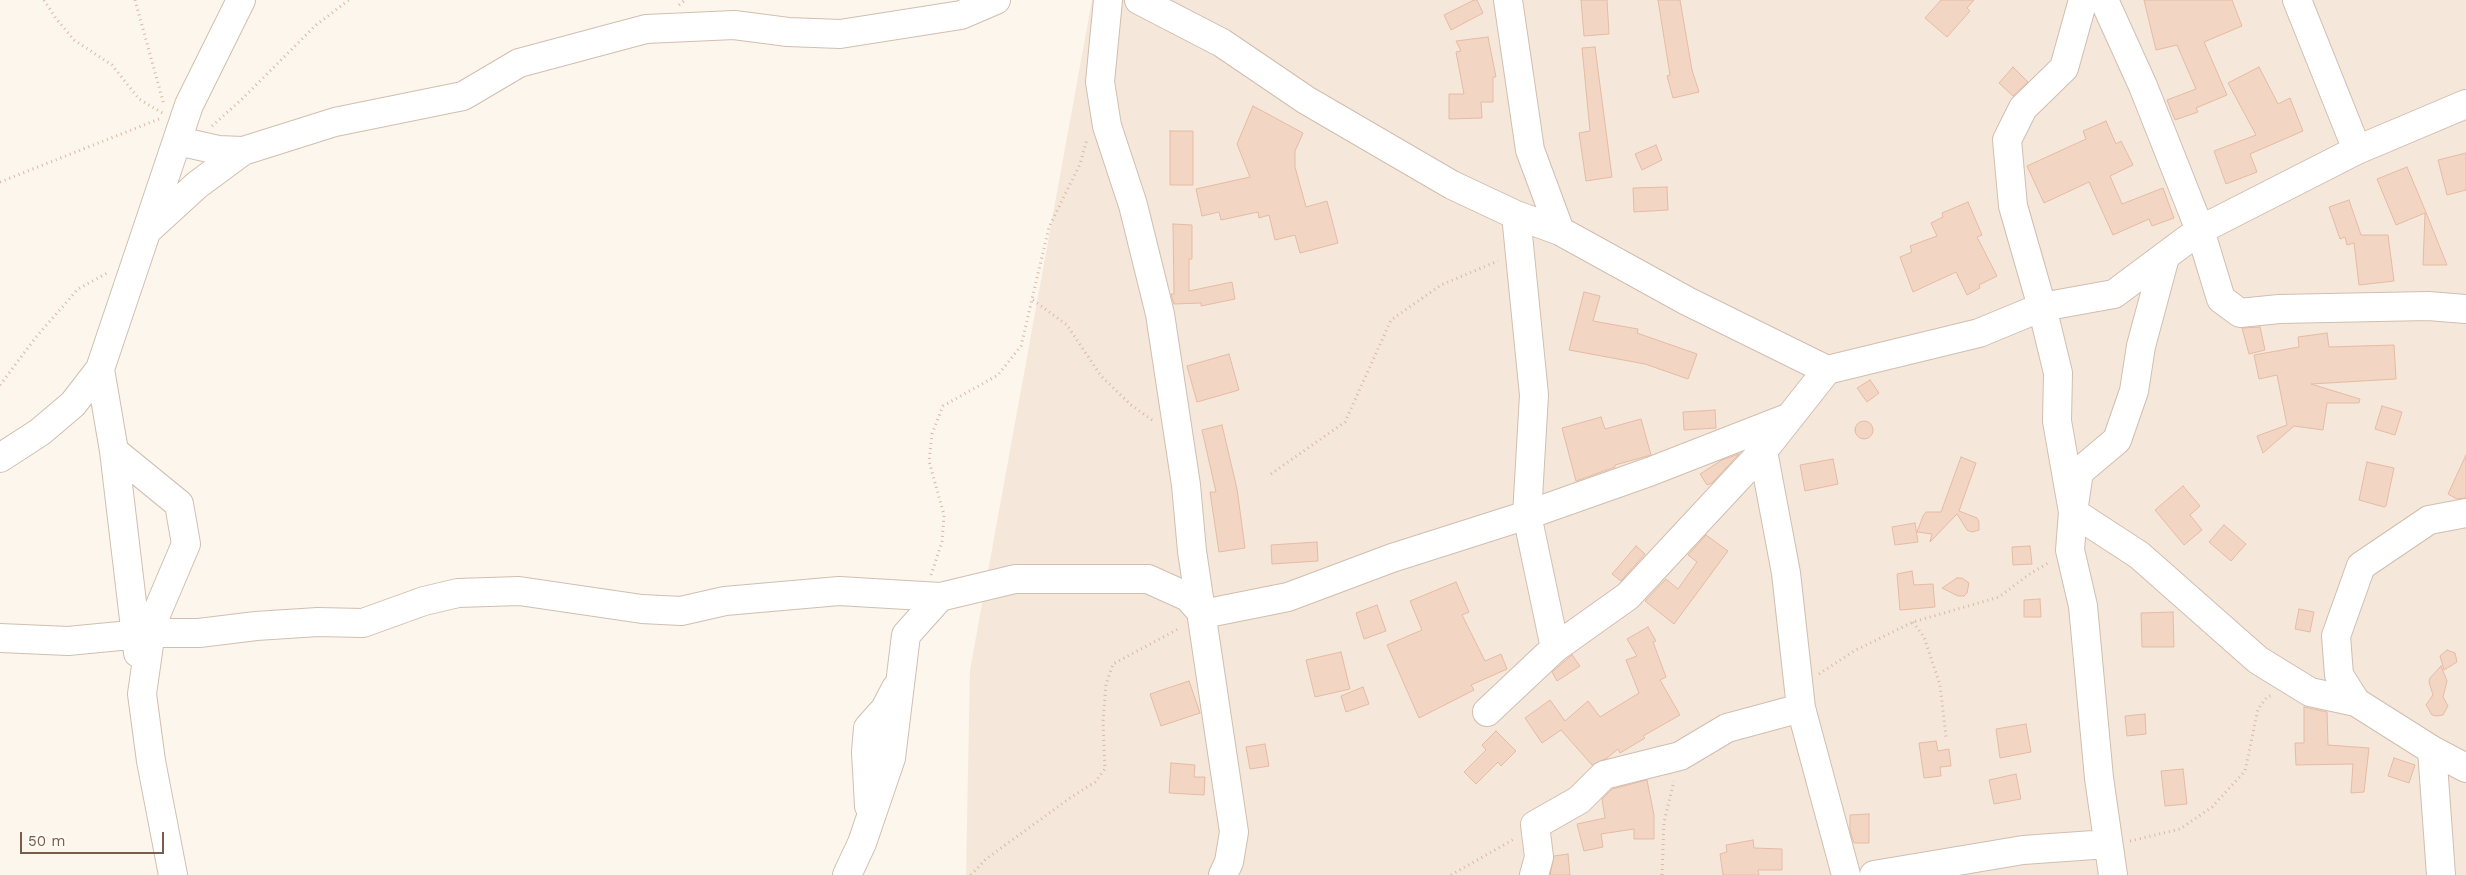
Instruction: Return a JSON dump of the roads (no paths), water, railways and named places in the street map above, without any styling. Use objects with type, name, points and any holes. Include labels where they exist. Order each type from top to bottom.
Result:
[{"type":"street","points":[[0,458],[40,432],[73,404],[100,369],[143,243],[184,143],[189,105],[241,0]]},
{"type":"street","points":[[143,243],[197,185],[243,151],[335,122],[463,96],[519,63],[646,29],[734,25],[788,32],[840,34],[961,15],[996,0]]},
{"type":"street","points":[[1108,0],[1100,82],[1107,126],[1133,205],[1160,314],[1186,485],[1192,550],[1234,832],[1229,862],[1223,875]]},
{"type":"street","points":[[1139,0],[1222,43],[1306,100],[1452,185],[1516,215],[1560,232],[1688,302],[1827,370]]},
{"type":"street","points":[[1508,0],[1530,150],[1560,232]]},
{"type":"street","points":[[2083,0],[2064,68],[2023,108],[2007,140],[2013,206],[2042,307],[2058,373],[2057,421],[2073,512],[2139,555],[2258,660],[2310,692],[2356,702],[2432,750],[2466,768]]},
{"type":"street","points":[[2104,0],[2143,86],[2200,230],[2221,299],[2240,313],[2279,309],[2428,306],[2466,309]]},
{"type":"street","points":[[2297,0],[2357,150]]},
{"type":"street","points":[[1487,712],[1555,648],[1628,596],[1763,451],[1827,370],[1980,333],[2042,307],[2114,294],[2200,230],[2357,150],[2466,104]]},
{"type":"street","points":[[184,143],[218,150],[243,151]]},
{"type":"street","points":[[1516,215],[1534,395],[1527,515],[1555,648]]},
{"type":"street","points":[[2113,875],[2099,778],[2082,606],[2070,550],[2073,512],[2080,472],[2118,440],[2134,391],[2142,346],[2165,256]]},
{"type":"street","points":[[100,369],[143,633],[142,694],[151,761],[173,875]]},
{"type":"street","points":[[1203,614],[1288,597],[1392,558],[1527,515],[1649,472],[1790,417]]},
{"type":"street","points":[[114,451],[179,504],[186,544],[152,624],[143,633]]},
{"type":"street","points":[[1763,451],[1786,573],[1801,708],[1846,875]]},
{"type":"street","points":[[2356,702],[2340,675],[2336,636],[2361,566],[2429,520],[2466,513]]},
{"type":"street","points":[[0,638],[68,641],[143,633],[199,633],[256,626],[318,622],[363,623],[424,601],[458,594],[519,591],[642,609],[681,611],[725,601],[839,592],[932,597],[1015,579],[1148,580],[1188,597],[1203,614]]},
{"type":"street","points":[[847,875],[870,820],[891,758],[906,635],[932,597]]},
{"type":"street","points":[[1534,875],[1539,857],[1535,825],[1580,800],[1604,775],[1680,756],[1727,728],[1801,708]]},
{"type":"street","points":[[2432,750],[2441,875]]},
{"type":"street","points":[[1874,875],[2023,850],[2108,844]]}]
